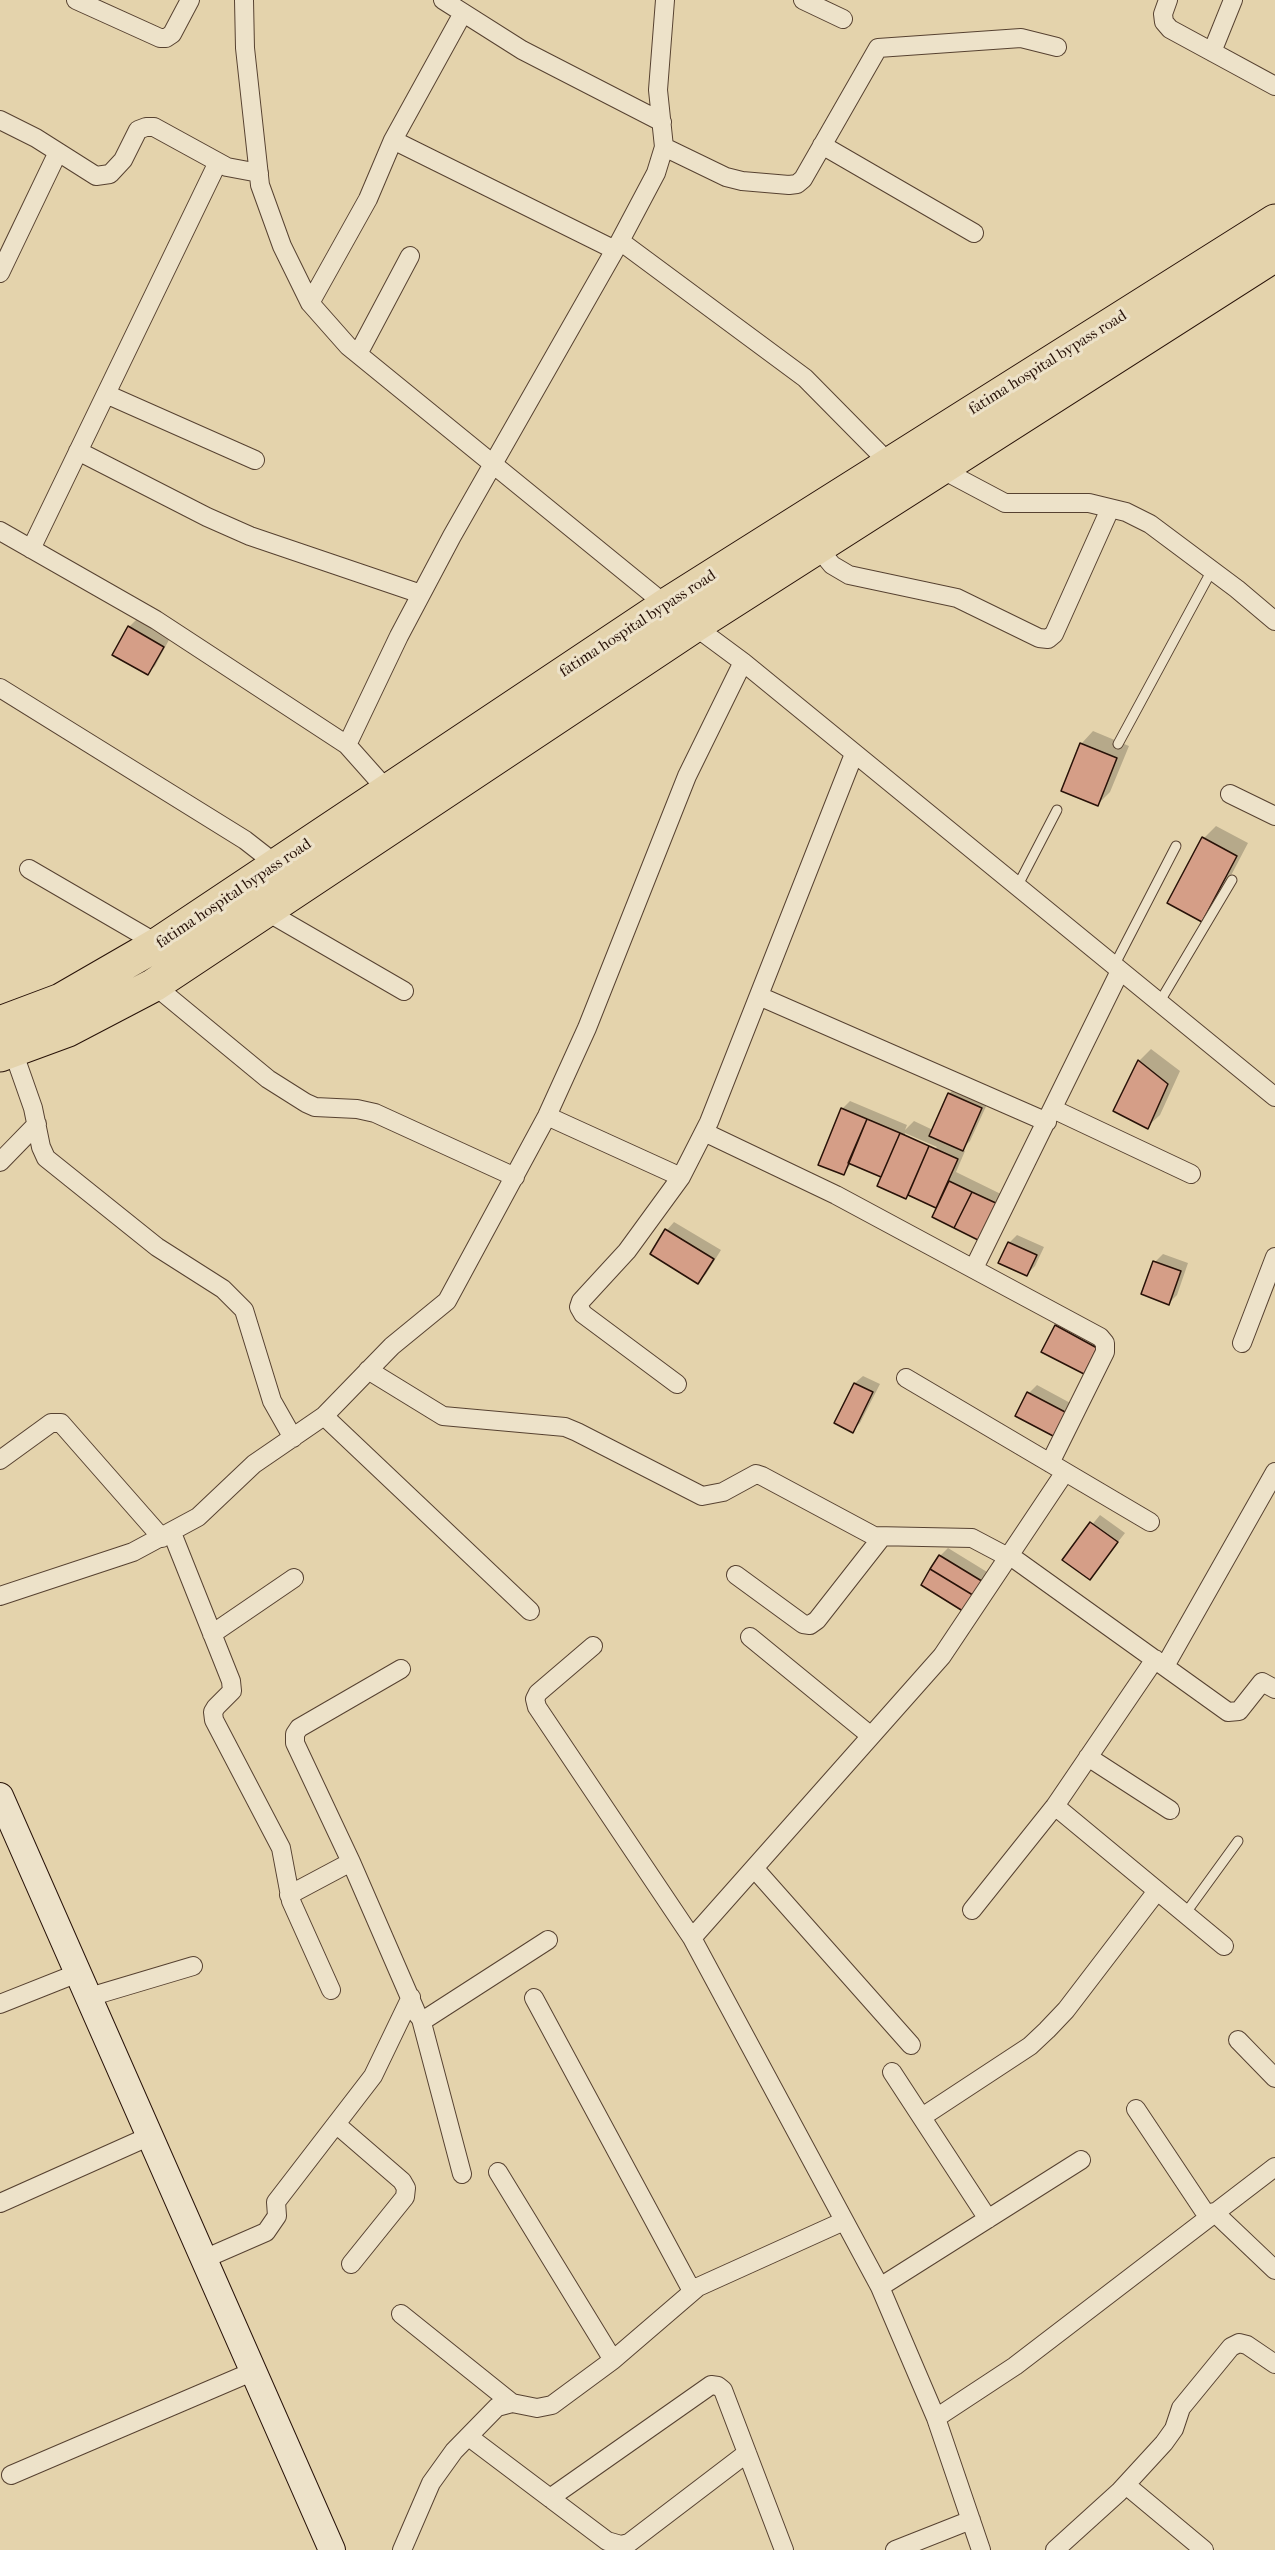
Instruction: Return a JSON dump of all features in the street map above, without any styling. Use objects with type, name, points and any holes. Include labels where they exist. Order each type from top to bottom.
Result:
[{"type":"highway","name":"fatima hospital bypass road","points":[[4,1043],[61,1000],[158,944],[666,605],[1275,221]]},
{"type":"highway","name":"fatima hospital bypass road","points":[[4,1043],[68,1029],[154,985],[694,626],[1275,255]]},
{"type":"highway","points":[[470,735],[488,762]]},
{"type":"main road","points":[[0,1796],[332,2550]]},
{"type":"street","points":[[76,0],[160,38],[166,38],[172,34],[190,0]]},
{"type":"street","points":[[244,0],[245,48],[260,185],[282,246],[310,303],[358,354],[666,605],[743,662],[1275,1097]]},
{"type":"street","points":[[347,745],[421,594],[493,462],[618,246],[656,173],[664,147],[658,90],[665,0]]},
{"type":"street","points":[[803,0],[843,19]]},
{"type":"street","points":[[1168,0],[1163,14],[1164,22],[1170,29],[1275,86]]},
{"type":"street","points":[[1212,52],[1233,0]]},
{"type":"street","points":[[447,1],[522,50],[662,122]]},
{"type":"street","points":[[310,303],[368,199],[393,140],[463,13]]},
{"type":"street","points":[[664,147],[726,177],[742,181],[789,185],[802,179],[878,48],[1021,38],[1057,47]]},
{"type":"street","points":[[0,120],[96,176],[110,174],[123,160],[138,130],[146,127],[154,127],[227,167],[259,173]]},
{"type":"street","points":[[393,140],[618,246],[805,378],[889,463]]},
{"type":"street","points":[[822,145],[974,233]]},
{"type":"street","points":[[0,273],[58,152]]},
{"type":"street","points":[[31,549],[218,162]]},
{"type":"street","points":[[358,354],[410,256]]},
{"type":"street","points":[[106,394],[255,460]]},
{"type":"street","points":[[78,451],[207,518],[250,536],[421,594]]},
{"type":"street","points":[[939,468],[1005,503],[1089,503],[1126,512],[1150,524],[1275,621]]},
{"type":"street","points":[[819,548],[832,565],[849,575],[957,598],[1039,638],[1048,639],[1054,634],[1110,509]]},
{"type":"street","points":[[0,531],[156,620],[347,745],[387,790]]},
{"type":"street","points":[[0,1596],[134,1552],[198,1517],[254,1464],[324,1416],[392,1346],[447,1301],[547,1116],[587,1028],[687,776],[743,662]]},
{"type":"street","points":[[0,688],[244,840],[278,865]]},
{"type":"street","points":[[677,1384],[583,1314],[579,1307],[581,1301],[627,1251],[681,1177],[704,1132],[854,753]]},
{"type":"street","points":[[1230,794],[1275,816]]},
{"type":"street","points":[[29,869],[158,944]]},
{"type":"street","points":[[264,910],[404,991]]},
{"type":"street","points":[[974,1268],[1050,1115],[1117,969]]},
{"type":"street","points":[[154,985],[268,1079],[306,1103],[315,1107],[357,1109],[375,1113],[515,1177]]},
{"type":"street","points":[[759,996],[1191,1174]]},
{"type":"street","points":[[4,1043],[37,1124],[41,1147],[53,1164],[157,1247],[223,1289],[240,1305],[250,1324],[272,1401],[293,1438]]},
{"type":"street","points":[[547,1116],[681,1177]]},
{"type":"street","points":[[0,1162],[37,1124]]},
{"type":"street","points":[[692,1938],[942,1656],[1009,1556],[1058,1468],[1105,1352],[1105,1343],[1101,1337],[836,1195],[704,1132]]},
{"type":"street","points":[[1242,1343],[1275,1257]]},
{"type":"street","points":[[368,1370],[443,1416],[565,1428],[702,1496],[723,1492],[756,1474],[866,1533],[882,1537],[972,1538],[1009,1556],[1228,1712],[1239,1711],[1262,1682],[1275,1689]]},
{"type":"street","points":[[906,1378],[1150,1522]]},
{"type":"street","points":[[324,1416],[530,1611]]},
{"type":"street","points":[[0,1460],[51,1422],[61,1423],[167,1535],[231,1682],[232,1691],[216,1707],[213,1712],[214,1720],[281,1848],[286,1863],[289,1895],[331,1990]]},
{"type":"street","points":[[972,1910],[1055,1806],[1088,1756],[1160,1663],[1269,1496],[1275,1472]]},
{"type":"street","points":[[736,1575],[802,1624],[810,1624],[817,1620],[882,1537]]},
{"type":"street","points":[[212,1634],[294,1578]]},
{"type":"street","points":[[750,1637],[871,1736]]},
{"type":"street","points":[[592,1646],[538,1694],[535,1700],[692,1938],[880,2288],[936,2418],[981,2550]]},
{"type":"street","points":[[401,1669],[299,1728],[295,1734],[295,1743],[421,2019],[462,2174]]},
{"type":"street","points":[[1088,1756],[1170,1810]]},
{"type":"street","points":[[1055,1806],[1224,1946]]},
{"type":"street","points":[[289,1895],[351,1862]]},
{"type":"street","points":[[754,1868],[911,2045]]},
{"type":"street","points":[[922,2117],[1030,2046],[1047,2030],[1066,2010],[1157,1891]]},
{"type":"street","points":[[421,2019],[548,1940]]},
{"type":"street","points":[[89,1997],[193,1966]]},
{"type":"street","points":[[0,2004],[78,1973]]},
{"type":"street","points":[[204,2259],[266,2232],[276,2216],[276,2202],[373,2076],[411,1997]]},
{"type":"street","points":[[534,1998],[692,2291]]},
{"type":"street","points":[[1238,2040],[1275,2078]]},
{"type":"street","points":[[892,2072],[988,2219]]},
{"type":"street","points":[[1136,2109],[1211,2214],[1275,2270]]},
{"type":"street","points":[[336,2124],[402,2181],[406,2188],[405,2197],[351,2264]]},
{"type":"street","points":[[0,2203],[150,2136]]},
{"type":"street","points":[[880,2288],[1082,2160]]},
{"type":"street","points":[[936,2418],[1015,2366],[1275,2167]]},
{"type":"street","points":[[498,2172],[613,2360]]},
{"type":"street","points":[[402,2550],[411,2533],[424,2495],[454,2451],[496,2407],[512,2403],[537,2408],[552,2405],[613,2360],[692,2291],[844,2221]]},
{"type":"street","points":[[401,2314],[512,2403]]},
{"type":"street","points":[[1055,2550],[1125,2485],[1164,2444],[1174,2429],[1181,2408],[1231,2347],[1239,2343],[1247,2345],[1275,2364]]},
{"type":"street","points":[[11,2475],[254,2372]]},
{"type":"street","points":[[550,2498],[711,2385],[718,2386],[723,2390],[784,2550]]},
{"type":"street","points":[[469,2437],[607,2541],[621,2545],[629,2543],[747,2453]]},
{"type":"street","points":[[1125,2485],[1204,2550]]},
{"type":"street","points":[[896,2550],[971,2520]]},
{"type":"lane","points":[[1118,744],[1212,570]]},
{"type":"lane","points":[[1017,887],[1057,810]]},
{"type":"lane","points":[[1117,969],[1176,846]]},
{"type":"lane","points":[[1159,1003],[1232,880]]},
{"type":"lane","points":[[1185,1914],[1238,1840]]},
{"type":"building","points":[[128,626],[164,647],[148,675],[112,655]]},
{"type":"building","points":[[1080,743],[1117,758],[1098,806],[1061,791]]},
{"type":"building","points":[[1202,837],[1237,856],[1202,922],[1167,903]]},
{"type":"building","points":[[1138,1060],[1168,1084],[1148,1129],[1113,1111]]},
{"type":"building","points":[[948,1093],[982,1108],[963,1151],[929,1136]]},
{"type":"building","points":[[841,1108],[867,1119],[844,1175],[818,1165]]},
{"type":"building","points":[[867,1119],[900,1133],[881,1177],[848,1163]]},
{"type":"building","points":[[900,1133],[929,1146],[906,1199],[877,1186]]},
{"type":"building","points":[[929,1146],[958,1159],[936,1208],[908,1195]]},
{"type":"building","points":[[949,1181],[972,1192],[954,1228],[932,1217]]},
{"type":"building","points":[[972,1192],[998,1204],[980,1241],[954,1228]]},
{"type":"building","points":[[665,1229],[714,1259],[698,1284],[650,1254]]},
{"type":"building","points":[[1008,1242],[1037,1255],[1027,1276],[998,1263]]},
{"type":"building","points":[[1153,1261],[1181,1271],[1169,1305],[1141,1294]]},
{"type":"building","points":[[1055,1325],[1097,1348],[1084,1374],[1041,1352]]},
{"type":"building","points":[[854,1383],[873,1392],[853,1433],[834,1423]]},
{"type":"building","points":[[1027,1392],[1067,1413],[1055,1437],[1015,1416]]},
{"type":"building","points":[[1090,1522],[1118,1542],[1090,1580],[1062,1560]]},
{"type":"building","points":[[939,1555],[985,1583],[976,1597],[930,1569]]},
{"type":"building","points":[[930,1569],[976,1597],[966,1613],[921,1585]]}]
